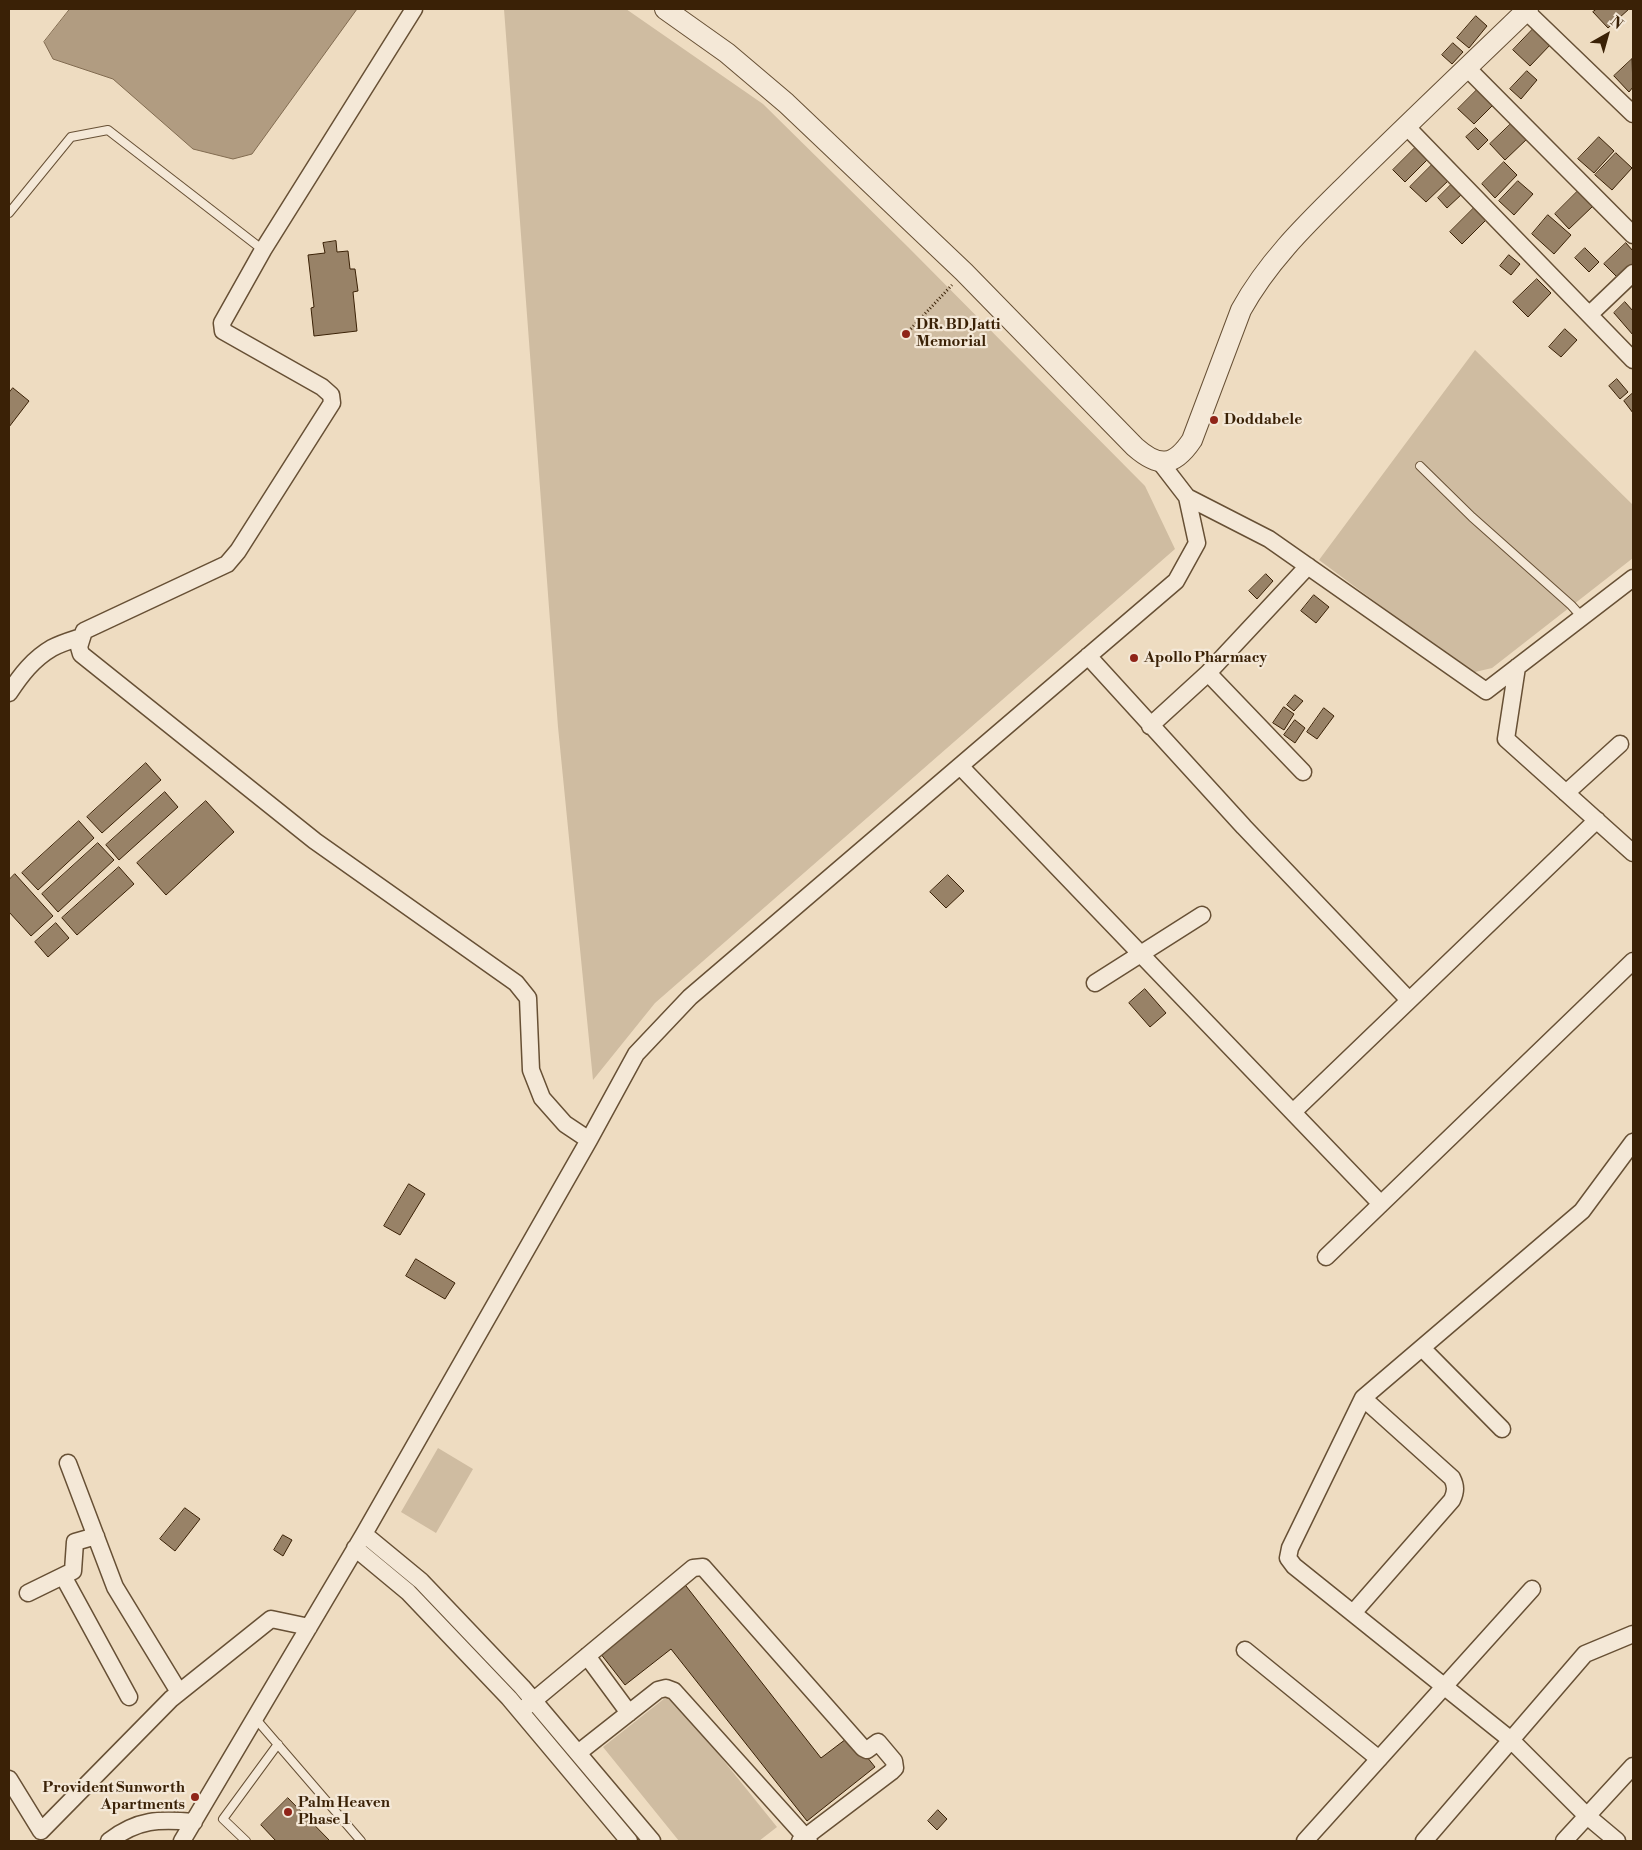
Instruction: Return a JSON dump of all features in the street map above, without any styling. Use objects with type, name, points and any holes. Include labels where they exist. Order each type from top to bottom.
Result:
[{"type":"street","points":[[414,9],[263,250],[222,323],[224,331],[322,387],[331,395],[332,403],[238,551],[227,564],[84,631],[79,647],[81,654],[315,841],[516,983],[528,998],[532,1070],[542,1098],[565,1124],[589,1140]]},
{"type":"street","points":[[665,9],[727,53],[779,96],[964,272],[1135,447],[1149,458],[1160,462],[1174,460],[1180,456],[1192,440],[1233,328],[1252,291],[1267,270],[1296,235],[1527,10],[1633,114]]},
{"type":"street","points":[[1467,68],[1633,235]]},
{"type":"street","points":[[1406,126],[1633,360]]},
{"type":"street","points":[[1590,314],[1633,273]]},
{"type":"street","points":[[1160,462],[1187,497],[1269,539],[1486,692],[1633,578]]},
{"type":"street","points":[[182,1841],[356,1548],[589,1140],[636,1054],[690,997],[1176,581],[1197,543],[1187,497]]},
{"type":"street","points":[[1150,726],[1208,673],[1308,566]]},
{"type":"street","points":[[9,693],[26,669],[52,648],[81,637]]},
{"type":"street","points":[[1088,656],[1150,726],[1409,1000]]},
{"type":"street","points":[[1517,667],[1506,739],[1633,853]]},
{"type":"street","points":[[1208,673],[1303,772]]},
{"type":"street","points":[[1566,793],[1620,744]]},
{"type":"street","points":[[960,766],[1381,1204]]},
{"type":"street","points":[[1293,1112],[1597,820]]},
{"type":"street","points":[[1096,983],[1202,915]]},
{"type":"street","points":[[1326,1257],[1633,961]]},
{"type":"street","points":[[1617,1841],[1586,1815],[1511,1740],[1294,1566],[1288,1558],[1290,1548],[1364,1398],[1582,1211],[1633,1142]]},
{"type":"street","points":[[1422,1348],[1502,1429]]},
{"type":"street","points":[[1353,1613],[1452,1500],[1456,1485],[1452,1478],[1364,1398]]},
{"type":"street","points":[[68,1463],[115,1587],[179,1692]]},
{"type":"street","points":[[364,1534],[421,1582],[534,1700],[652,1841]]},
{"type":"street","points":[[28,1593],[73,1571],[75,1542],[96,1536]]},
{"type":"street","points":[[356,1548],[408,1592],[521,1711],[629,1841]]},
{"type":"street","points":[[521,1711],[693,1568],[703,1567],[864,1748],[867,1750],[878,1742],[894,1761],[896,1768],[805,1840],[674,1691],[666,1688],[658,1690],[578,1753]]},
{"type":"street","points":[[63,1576],[129,1697]]},
{"type":"street","points":[[1305,1841],[1532,1588]]},
{"type":"street","points":[[9,1779],[41,1831],[179,1692],[271,1619],[308,1627]]},
{"type":"street","points":[[1424,1841],[1585,1654],[1633,1634]]},
{"type":"street","points":[[1245,1650],[1379,1759]]},
{"type":"street","points":[[587,1656],[629,1713]]},
{"type":"street","points":[[1564,1841],[1633,1766]]},
{"type":"street","points":[[109,1841],[141,1823],[166,1820],[194,1822]]},
{"type":"lane","points":[[9,213],[70,137],[108,130],[263,250]]},
{"type":"lane","points":[[1420,466],[1472,517],[1582,616]]},
{"type":"lane","points":[[255,1718],[361,1841]]},
{"type":"lane","points":[[246,1841],[223,1819],[278,1744]]},
{"type":"path","points":[[906,334],[964,272]]},
{"type":"shaded area","points":[[70,9],[357,9],[252,154],[233,159],[193,149],[113,79],[53,59],[44,42]]},
{"type":"shaded area","points":[[504,9],[626,9],[763,104],[1145,486],[1175,549],[655,1003],[593,1080],[558,727]]},
{"type":"shaded area","points":[[1475,350],[1633,505],[1633,558],[1492,668],[1471,673],[1319,560]]},
{"type":"shaded area","points":[[438,1448],[473,1469],[436,1533],[401,1512]]},
{"type":"shaded area","points":[[670,1694],[777,1827],[759,1841],[679,1841],[603,1747]]},
{"type":"building","points":[[1597,9],[1629,9],[1608,28],[1593,12]]},
{"type":"building","points":[[1476,16],[1487,26],[1469,48],[1457,38]]},
{"type":"building","points":[[1534,28],[1551,44],[1530,66],[1513,50]]},
{"type":"building","points":[[1453,43],[1463,52],[1452,64],[1442,55]]},
{"type":"building","points":[[1632,59],[1633,87],[1629,92],[1614,76]]},
{"type":"building","points":[[1527,71],[1537,80],[1521,99],[1510,89]]},
{"type":"building","points":[[1478,89],[1493,105],[1474,124],[1458,109]]},
{"type":"building","points":[[1513,122],[1528,138],[1505,160],[1490,144]]},
{"type":"building","points":[[1476,128],[1488,140],[1478,150],[1466,137]]},
{"type":"building","points":[[1599,137],[1614,151],[1594,173],[1578,159]]},
{"type":"building","points":[[1416,147],[1428,159],[1405,182],[1393,170]]},
{"type":"building","points":[[1616,153],[1632,168],[1612,190],[1595,175]]},
{"type":"building","points":[[1504,162],[1517,175],[1495,198],[1482,184]]},
{"type":"building","points":[[1433,164],[1449,180],[1426,202],[1410,187]]},
{"type":"building","points":[[1518,181],[1533,194],[1514,215],[1499,201]]},
{"type":"building","points":[[1452,184],[1462,194],[1447,208],[1438,198]]},
{"type":"building","points":[[1578,191],[1593,206],[1569,229],[1555,214]]},
{"type":"building","points":[[1474,208],[1486,220],[1462,244],[1450,232]]},
{"type":"building","points":[[1548,215],[1571,235],[1554,254],[1532,234]]},
{"type":"building","points":[[336,241],[337,252],[348,251],[350,269],[355,269],[358,291],[353,292],[357,331],[314,336],[311,308],[314,307],[308,255],[325,253],[323,243]]},
{"type":"building","points":[[1626,243],[1633,251],[1633,264],[1618,278],[1604,264]]},
{"type":"building","points":[[1585,248],[1599,262],[1589,272],[1575,258]]},
{"type":"building","points":[[1509,255],[1520,264],[1511,275],[1500,266]]},
{"type":"building","points":[[1537,279],[1551,293],[1528,317],[1513,302]]},
{"type":"building","points":[[1625,302],[1633,311],[1633,335],[1614,313]]},
{"type":"building","points":[[1565,329],[1577,340],[1561,357],[1549,347]]},
{"type":"building","points":[[1617,379],[1628,392],[1620,399],[1609,386]]},
{"type":"building","points":[[13,388],[29,401],[9,427],[9,393]]},
{"type":"building","points":[[1633,393],[1633,413],[1624,401]]},
{"type":"building","points":[[1266,574],[1273,581],[1257,599],[1249,591]]},
{"type":"building","points":[[1314,595],[1329,607],[1316,623],[1301,611]]},
{"type":"building","points":[[1295,695],[1303,701],[1294,711],[1287,705]]},
{"type":"building","points":[[1284,707],[1294,714],[1284,730],[1273,723]]},
{"type":"building","points":[[1324,708],[1334,716],[1317,739],[1307,732]]},
{"type":"building","points":[[1295,720],[1305,728],[1295,743],[1284,735]]},
{"type":"building","points":[[146,763],[161,780],[102,833],[87,817]]},
{"type":"building","points":[[165,792],[178,807],[119,860],[106,845]]},
{"type":"building","points":[[206,801],[234,832],[166,895],[137,863]]},
{"type":"building","points":[[79,821],[94,838],[38,890],[22,873]]},
{"type":"building","points":[[98,843],[114,860],[58,912],[42,894]]},
{"type":"building","points":[[119,867],[134,884],[77,935],[62,918]]},
{"type":"building","points":[[15,874],[53,916],[31,936],[9,912],[9,880]]},
{"type":"building","points":[[948,875],[964,891],[946,908],[930,892]]},
{"type":"building","points":[[56,923],[69,938],[48,957],[35,942]]},
{"type":"building","points":[[1145,989],[1166,1013],[1150,1027],[1129,1003]]},
{"type":"building","points":[[409,1184],[425,1194],[400,1235],[384,1226]]},
{"type":"building","points":[[416,1259],[455,1283],[445,1299],[406,1276]]},
{"type":"building","points":[[185,1508],[200,1519],[175,1551],[160,1539]]},
{"type":"building","points":[[283,1535],[292,1540],[283,1556],[274,1550]]},
{"type":"building","points":[[686,1586],[821,1758],[850,1736],[875,1767],[807,1821],[671,1649],[625,1685],[600,1653]]},
{"type":"building","name":"Palm Heaven Phase 1","points":[[288,1798],[330,1841],[276,1841],[261,1825]]},
{"type":"building","points":[[938,1810],[947,1819],[937,1830],[928,1821]]},
{"type":"place","name":"DR. BD Jatti Memorial","points":[[906,334]]},
{"type":"place","name":"Doddabele","points":[[1214,420]]},
{"type":"place","name":"Apollo Pharmacy","points":[[1134,658]]},
{"type":"place","name":"Provident Sunworth Apartments","points":[[195,1797]]},
{"type":"place","name":"Palm Heaven Phase 1","points":[[288,1812]]}]
